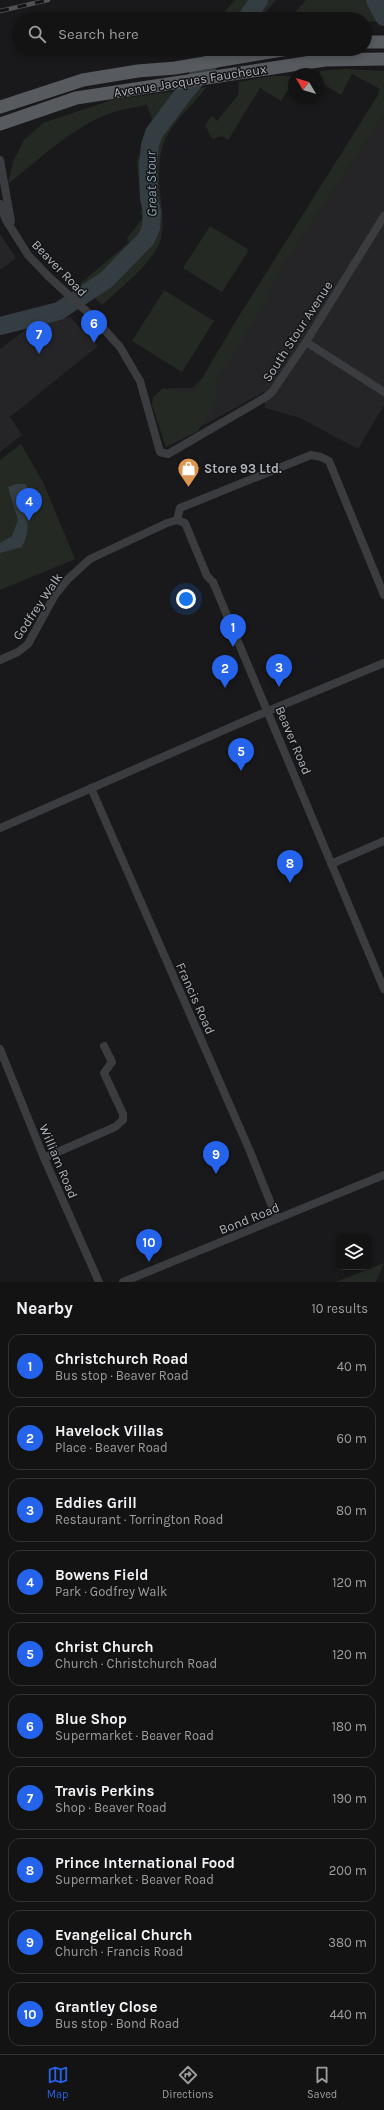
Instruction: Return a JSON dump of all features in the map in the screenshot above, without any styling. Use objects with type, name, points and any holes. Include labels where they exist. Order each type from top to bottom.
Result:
[{"type":"main road","points":[[372,42],[384,42]]},
{"type":"main road","name":"Avenue Jacques Faucheux","points":[[0,107],[83,80],[138,71],[175,68],[242,56]]},
{"type":"main road","name":"Avenue Jacques Faucheux","points":[[0,124],[76,98],[325,60],[384,59]]},
{"type":"street","name":"Beaver Road","points":[[0,160],[9,215],[19,243]]},
{"type":"street","name":"Beaver Road","points":[[0,204],[6,220],[19,243],[39,267],[112,337],[140,381],[158,447],[163,454]]},
{"type":"street","name":"South Stour Avenue","points":[[163,454],[173,452],[272,392],[306,342],[384,216]]},
{"type":"street","points":[[306,342],[384,392]]},
{"type":"street","points":[[177,520],[180,508],[311,455],[321,457],[329,462],[384,595]]},
{"type":"street","name":"Beaver Road","points":[[177,520],[185,523],[207,576],[213,582],[384,989]]},
{"type":"street","name":"Godfrey Walk","points":[[0,660],[18,652],[28,644],[55,595],[68,579],[90,559],[167,523],[177,520]]},
{"type":"street","points":[[0,828],[268,711],[384,663]]},
{"type":"street","name":"Francis Road","points":[[91,788],[249,1149],[277,1219]]},
{"type":"street","points":[[331,864],[384,841]]},
{"type":"street","points":[[44,1158],[115,1128],[123,1120],[123,1114],[104,1073],[112,1062],[104,1046]]},
{"type":"street","name":"William Road","points":[[0,1049],[44,1158],[99,1282]]},
{"type":"street","name":"Bond Road","points":[[123,1282],[384,1175]]},
{"type":"shaded area","points":[[235,0],[276,0],[266,12],[224,12]]},
{"type":"shaded area","points":[[306,0],[384,0],[384,21],[372,22],[372,12],[295,12]]},
{"type":"shaded area","points":[[346,69],[384,71],[384,114],[279,271],[261,310],[214,384],[217,394],[211,410],[198,431],[166,447],[152,405],[153,397],[163,388],[184,393],[194,392],[234,324],[378,95],[380,89],[352,74],[341,95],[324,84],[324,71]]},
{"type":"shaded area","points":[[272,76],[288,76],[288,90],[281,101],[260,88],[228,140],[222,136],[212,139],[205,125],[212,116],[217,121],[238,95],[239,82]]},
{"type":"shaded area","points":[[207,87],[175,123],[163,144],[159,173],[163,224],[162,236],[156,251],[126,284],[102,305],[80,284],[129,242],[127,238],[144,217],[140,213],[143,209],[140,200],[137,161],[153,122],[147,105],[111,113],[83,126],[57,144],[8,184],[13,162],[24,140],[43,123],[112,100]]},
{"type":"shaded area","points":[[384,114],[384,405],[358,449],[300,418],[265,408],[264,392],[171,443],[158,396],[169,388],[191,388],[211,372]]},
{"type":"shaded area","points":[[210,226],[249,250],[222,292],[183,268]]},
{"type":"shaded area","points":[[0,234],[16,258],[0,270]]},
{"type":"shaded area","points":[[164,290],[214,321],[182,372],[132,341]]},
{"type":"shaded area","points":[[70,317],[98,346],[10,417],[22,435],[0,452],[0,349],[34,324]]},
{"type":"shaded area","points":[[21,444],[43,482],[75,559],[0,590],[0,460]]},
{"type":"shaded area","points":[[16,484],[25,484],[31,492],[29,504],[24,512],[28,525],[27,534],[22,547],[0,553],[0,543],[12,536],[18,520],[8,487]]},
{"type":"shaded area","points":[[384,1263],[376,1282],[336,1282],[366,1270],[372,1270],[372,1268]]},
{"type":"waterway","name":"Great Stour","points":[[251,12],[259,0]]},
{"type":"waterway","points":[[375,0],[384,17]]},
{"type":"waterway","name":"Great Stour","points":[[0,326],[59,311],[106,280],[146,239],[151,228],[152,212],[149,198],[148,165],[150,145],[154,133],[181,97],[215,56]]},
{"type":"railway","points":[[0,11],[48,0]]},
{"type":"place","name":"Blue Shop","points":[[94,343]]},
{"type":"place","name":"Travis Perkins","points":[[39,354]]},
{"type":"place","name":"Store 93 Ltd.","points":[[189,488]]},
{"type":"place","name":"Bowens Field","points":[[29,521]]},
{"type":"place","name":"Christchurch Road","points":[[233,647]]},
{"type":"place","name":"Eddies Grill","points":[[279,687]]},
{"type":"place","name":"Havelock Villas","points":[[225,688]]},
{"type":"place","name":"Christ Church","points":[[241,771]]},
{"type":"place","name":"Prince International Food","points":[[290,883]]},
{"type":"place","name":"Evangelical Church","points":[[216,1174]]},
{"type":"place","name":"Grantley Close","points":[[149,1262]]}]
